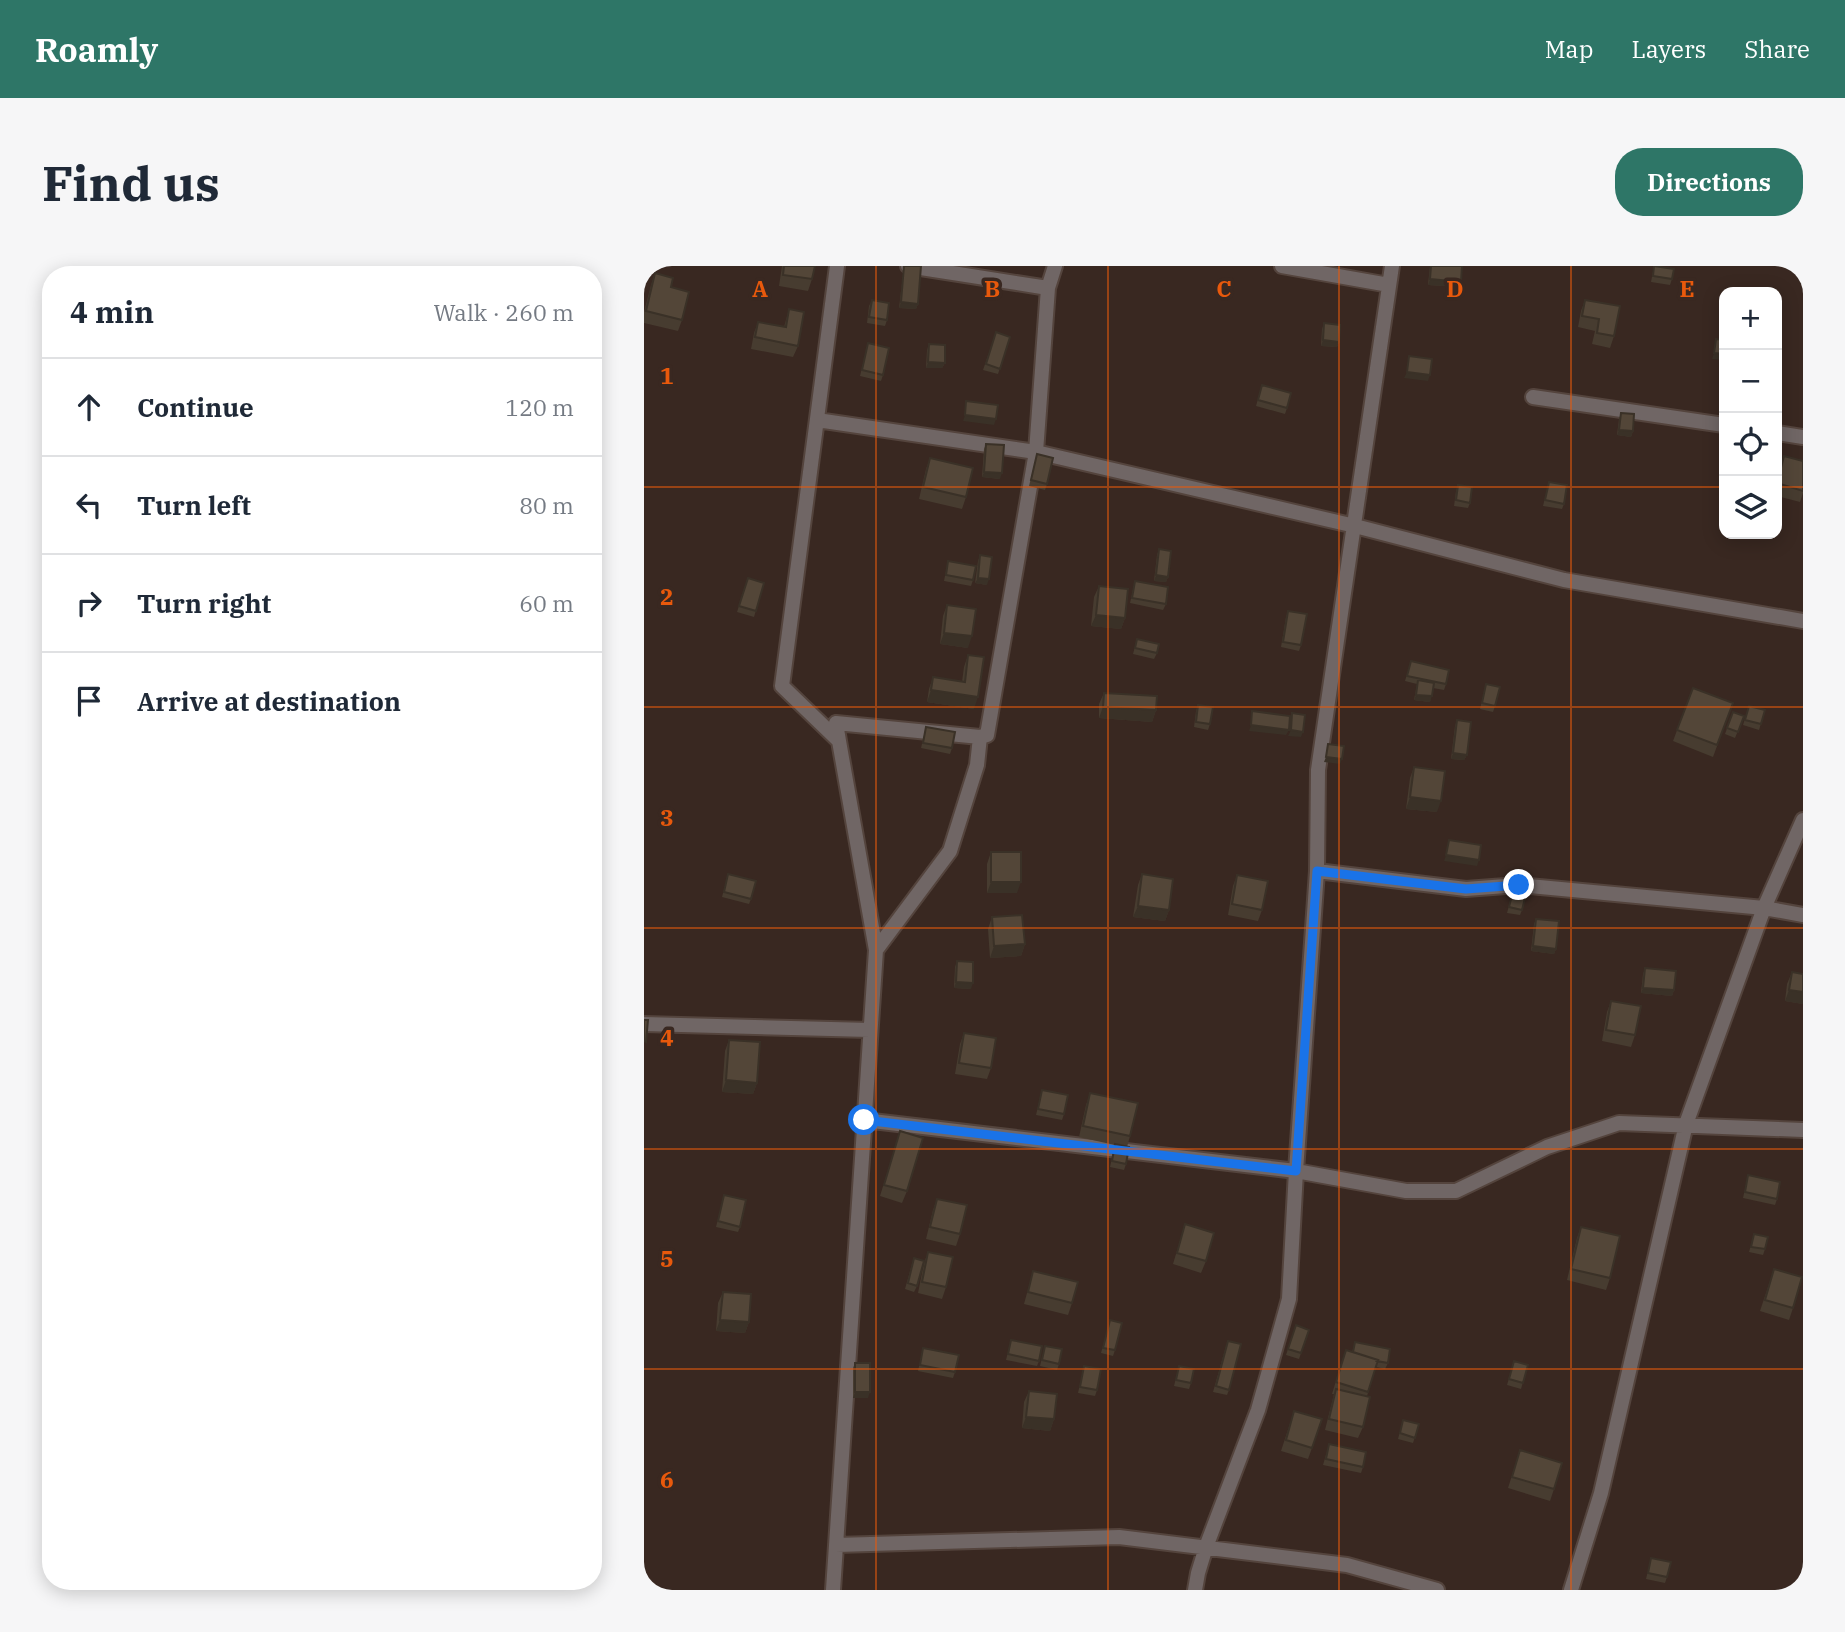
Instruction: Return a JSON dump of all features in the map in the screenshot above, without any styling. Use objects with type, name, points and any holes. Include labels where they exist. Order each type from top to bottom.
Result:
[{"type":"street","points":[[836,266],[782,686],[839,741]]},
{"type":"street","points":[[908,266],[1048,288]]},
{"type":"street","points":[[833,1590],[876,950],[836,723],[980,737],[987,735],[1036,452],[1048,288],[1055,266]]},
{"type":"street","points":[[1282,266],[1389,285]]},
{"type":"street","points":[[1195,1590],[1206,1547],[1258,1410],[1289,1299],[1317,871],[1318,770],[1392,266]]},
{"type":"street","points":[[1533,397],[1719,424]]},
{"type":"street","points":[[817,420],[1036,452],[1355,526],[1564,580],[1803,621]]},
{"type":"street","points":[[1782,434],[1803,437]]},
{"type":"street","points":[[876,950],[950,851],[977,765],[980,737]]},
{"type":"street","points":[[1571,1590],[1601,1493],[1686,1124],[1765,908],[1803,820]]},
{"type":"street","points":[[1317,871],[1466,889],[1519,885],[1765,908],[1803,915]]},
{"type":"street","points":[[644,1024],[870,1030]]},
{"type":"street","points":[[864,1120],[1296,1171],[1406,1191],[1456,1191],[1547,1147],[1619,1123],[1803,1129]]},
{"type":"street","points":[[836,1545],[1119,1537],[1347,1565],[1437,1590]]},
{"type":"building","points":[[784,266],[815,266],[812,279],[783,275]]},
{"type":"building","points":[[904,266],[921,266],[918,304],[901,302]]},
{"type":"building","points":[[1431,266],[1462,266],[1461,282],[1430,279]]},
{"type":"building","points":[[1654,266],[1674,269],[1672,279],[1653,276]]},
{"type":"building","points":[[655,273],[673,278],[671,287],[689,292],[682,320],[646,311]]},
{"type":"building","points":[[872,300],[889,303],[887,320],[869,317]]},
{"type":"building","points":[[1585,300],[1620,306],[1614,336],[1597,333],[1599,319],[1582,316]]},
{"type":"building","points":[[789,309],[804,312],[798,346],[755,337],[758,322],[786,327]]},
{"type":"building","points":[[1324,323],[1340,325],[1339,342],[1323,340]]},
{"type":"building","points":[[996,332],[1010,337],[1000,369],[986,364]]},
{"type":"building","points":[[1716,339],[1719,339],[1719,354],[1714,353]]},
{"type":"building","points":[[868,343],[889,348],[883,375],[862,370]]},
{"type":"building","points":[[929,344],[945,345],[945,363],[928,362]]},
{"type":"building","points":[[1409,356],[1432,359],[1430,375],[1407,372]]},
{"type":"building","points":[[1262,385],[1291,393],[1287,408],[1258,400]]},
{"type":"building","points":[[966,401],[998,405],[996,419],[965,415]]},
{"type":"building","points":[[1621,413],[1634,414],[1633,431],[1619,430]]},
{"type":"building","points":[[986,444],[1004,445],[1002,473],[984,472]]},
{"type":"building","points":[[1037,454],[1053,458],[1047,484],[1031,480]]},
{"type":"building","points":[[1784,456],[1803,461],[1803,491],[1782,485]]},
{"type":"building","points":[[930,458],[973,468],[966,497],[923,487]]},
{"type":"building","points":[[1549,482],[1567,485],[1564,504],[1545,500]]},
{"type":"building","points":[[1458,485],[1472,487],[1470,503],[1456,500]]},
{"type":"building","points":[[1159,549],[1171,551],[1168,577],[1156,575]]},
{"type":"building","points":[[980,555],[992,557],[989,579],[978,578]]},
{"type":"building","points":[[948,561],[976,566],[973,580],[946,575]]},
{"type":"building","points":[[748,578],[764,583],[756,611],[739,606]]},
{"type":"building","points":[[1135,581],[1168,587],[1166,604],[1132,598]]},
{"type":"building","points":[[1099,586],[1128,589],[1125,618],[1096,615]]},
{"type":"building","points":[[947,605],[976,609],[972,636],[944,633]]},
{"type":"building","points":[[1288,611],[1307,614],[1301,645],[1283,642]]},
{"type":"building","points":[[1137,639],[1159,644],[1157,653],[1135,648]]},
{"type":"building","points":[[968,655],[984,657],[978,697],[931,690],[933,677],[965,682]]},
{"type":"building","points":[[1411,661],[1449,670],[1446,684],[1407,676]]},
{"type":"building","points":[[1418,680],[1434,683],[1432,696],[1416,695]]},
{"type":"building","points":[[1486,684],[1500,687],[1495,706],[1482,703]]},
{"type":"building","points":[[1693,688],[1733,703],[1717,745],[1677,730]]},
{"type":"building","points":[[1104,693],[1157,696],[1156,710],[1103,707]]},
{"type":"building","points":[[1198,705],[1213,707],[1210,724],[1196,722]]},
{"type":"building","points":[[1749,706],[1765,710],[1761,724],[1745,720]]},
{"type":"building","points":[[1252,711],[1290,716],[1289,730],[1251,725]]},
{"type":"building","points":[[1733,712],[1744,716],[1738,732],[1727,728]]},
{"type":"building","points":[[1292,713],[1305,715],[1303,732],[1291,730]]},
{"type":"building","points":[[1457,720],[1471,722],[1467,755],[1453,753]]},
{"type":"building","points":[[926,727],[955,732],[952,748],[923,743]]},
{"type":"building","points":[[1328,744],[1344,746],[1342,759],[1326,757]]},
{"type":"building","points":[[1414,767],[1445,771],[1441,801],[1410,797]]},
{"type":"building","points":[[1449,840],[1481,845],[1479,860],[1446,855]]},
{"type":"building","points":[[991,852],[1021,852],[1021,882],[991,882]]},
{"type":"building","points":[[728,874],[756,881],[751,899],[724,892]]},
{"type":"building","points":[[1142,874],[1173,879],[1169,910],[1138,906]]},
{"type":"building","points":[[1237,875],[1268,881],[1262,910],[1232,904]]},
{"type":"building","points":[[1513,891],[1526,894],[1522,910],[1509,907]]},
{"type":"building","points":[[1022,915],[1025,944],[994,946],[992,917]]},
{"type":"building","points":[[1536,919],[1559,921],[1556,949],[1533,946]]},
{"type":"building","points":[[957,961],[973,962],[973,983],[956,982]]},
{"type":"building","points":[[1645,968],[1676,971],[1674,990],[1643,988]]},
{"type":"building","points":[[1792,972],[1803,974],[1803,992],[1789,990]]},
{"type":"building","points":[[1611,1001],[1641,1006],[1635,1035],[1606,1030]]},
{"type":"building","points":[[644,1020],[648,1020],[646,1042],[644,1041]]},
{"type":"building","points":[[964,1033],[996,1038],[991,1068],[959,1063]]},
{"type":"building","points":[[729,1040],[760,1042],[757,1083],[726,1080]]},
{"type":"building","points":[[1042,1090],[1068,1095],[1064,1114],[1038,1109]]},
{"type":"building","points":[[1090,1093],[1138,1103],[1130,1136],[1083,1126]]},
{"type":"building","points":[[900,1131],[923,1138],[907,1191],[884,1185]]},
{"type":"building","points":[[1115,1144],[1129,1147],[1126,1164],[1112,1161]]},
{"type":"building","points":[[1748,1175],[1780,1182],[1777,1199],[1745,1192]]},
{"type":"building","points":[[724,1195],[746,1200],[740,1227],[718,1221]]},
{"type":"building","points":[[937,1199],[967,1205],[960,1234],[930,1227]]},
{"type":"building","points":[[1185,1224],[1214,1233],[1206,1261],[1177,1253]]},
{"type":"building","points":[[1581,1227],[1620,1236],[1610,1278],[1571,1269]]},
{"type":"building","points":[[1754,1234],[1768,1237],[1765,1249],[1751,1247]]},
{"type":"building","points":[[928,1252],[953,1257],[946,1287],[922,1282]]},
{"type":"building","points":[[914,1258],[924,1261],[917,1286],[908,1283]]},
{"type":"building","points":[[1774,1269],[1802,1277],[1793,1308],[1765,1300]]},
{"type":"building","points":[[1033,1271],[1078,1282],[1072,1303],[1028,1292]]},
{"type":"building","points":[[723,1292],[751,1294],[749,1322],[720,1320]]},
{"type":"building","points":[[1110,1320],[1122,1323],[1115,1350],[1103,1348]]},
{"type":"building","points":[[1296,1325],[1309,1330],[1301,1353],[1288,1349]]},
{"type":"building","points":[[1011,1340],[1042,1346],[1039,1361],[1008,1354]]},
{"type":"building","points":[[1228,1341],[1241,1344],[1229,1390],[1216,1386]]},
{"type":"building","points":[[1355,1342],[1390,1349],[1388,1363],[1353,1352]]},
{"type":"building","points":[[1045,1346],[1062,1349],[1059,1364],[1042,1360]]},
{"type":"building","points":[[923,1348],[959,1355],[955,1372],[920,1365]]},
{"type":"building","points":[[1346,1350],[1378,1360],[1368,1392],[1336,1382]]},
{"type":"building","points":[[1514,1361],[1528,1365],[1523,1383],[1509,1379]]},
{"type":"building","points":[[855,1363],[870,1363],[870,1392],[855,1392]]},
{"type":"building","points":[[1084,1366],[1101,1369],[1097,1390],[1080,1387]]},
{"type":"building","points":[[1179,1366],[1194,1369],[1191,1383],[1176,1380]]},
{"type":"building","points":[[1336,1389],[1370,1397],[1363,1427],[1329,1419]]},
{"type":"building","points":[[1029,1391],[1057,1394],[1054,1419],[1026,1417]]},
{"type":"building","points":[[1294,1411],[1322,1419],[1312,1448],[1286,1440]]},
{"type":"building","points":[[1403,1420],[1419,1424],[1415,1438],[1400,1433]]},
{"type":"building","points":[[1329,1444],[1366,1452],[1363,1467],[1326,1459]]},
{"type":"building","points":[[1520,1450],[1562,1463],[1554,1489],[1512,1477]]},
{"type":"building","points":[[1651,1558],[1671,1562],[1667,1577],[1648,1573]]},
{"type":"route","points":[[864,1120],[1296,1171],[1317,871],[1466,889],[1519,885]]}]
